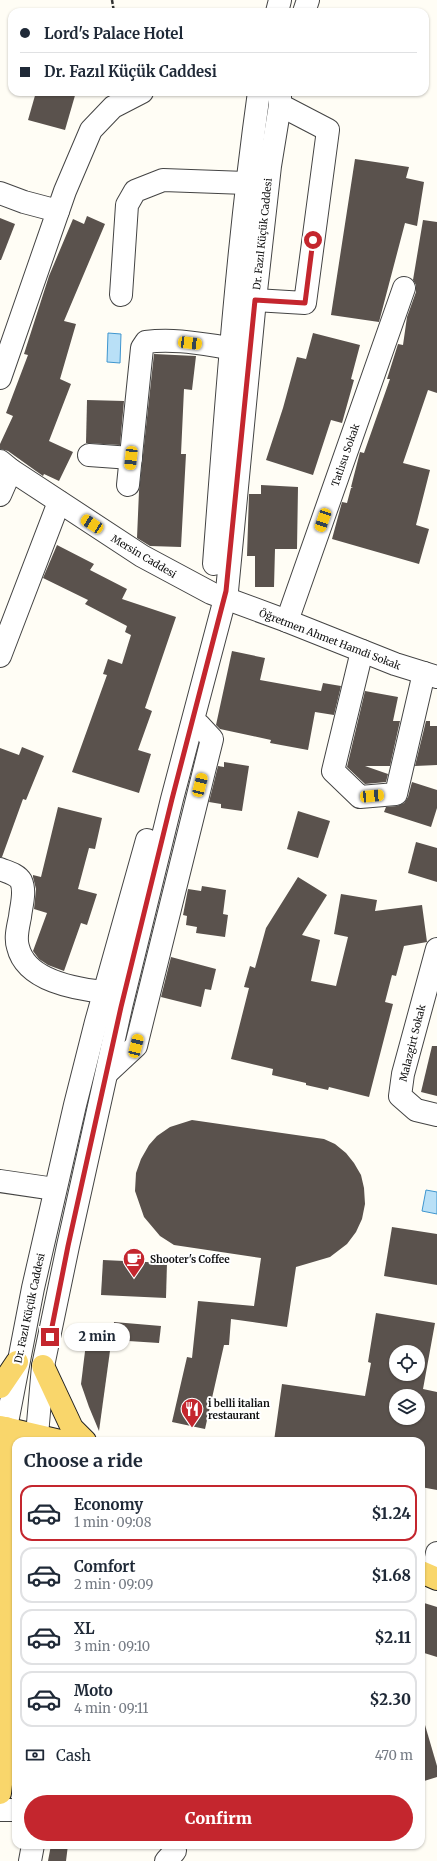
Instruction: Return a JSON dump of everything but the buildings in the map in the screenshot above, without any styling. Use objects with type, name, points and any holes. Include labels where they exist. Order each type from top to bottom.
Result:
[{"type":"main road","points":[[0,1387],[18,1362]]},
{"type":"main road","points":[[43,1366],[72,1428],[81,1437]]},
{"type":"main road","points":[[9,1689],[3,1582],[6,1459],[3,1428],[33,1437]]},
{"type":"main road","points":[[0,1793],[12,1668]]},
{"type":"street","points":[[0,378],[58,211],[91,130],[113,107],[134,96]]},
{"type":"street","points":[[221,598],[213,586],[230,348],[246,183],[258,96]]},
{"type":"street","points":[[255,300],[305,303],[328,130],[280,98]]},
{"type":"street","name":"Dr. Fazıl Küçük Caddesi","points":[[36,1437],[43,1366],[68,1246],[164,830],[193,722],[221,598],[270,166],[280,98]]},
{"type":"street","points":[[121,295],[127,205],[135,191],[163,180],[246,183]]},
{"type":"street","points":[[0,193],[24,202],[58,211]]},
{"type":"street","name":"Tatlısu Sokak","points":[[287,621],[404,288]]},
{"type":"street","points":[[128,485],[142,348],[146,342],[160,340],[177,341],[230,348]]},
{"type":"street","points":[[90,455],[131,458]]},
{"type":"street","points":[[0,495],[6,465]]},
{"type":"street","name":"Mersin Caddesi","points":[[6,465],[59,502],[142,556],[221,598]]},
{"type":"street","points":[[0,656],[59,502]]},
{"type":"street","name":"Dr. Fazıl Küçük Caddesi","points":[[3,1428],[55,1189],[104,992],[186,693],[221,598]]},
{"type":"street","name":"Öğretmen Ahmet Hamdi Sokak","points":[[221,598],[287,621],[362,651],[430,675]]},
{"type":"street","points":[[362,651],[333,771],[360,797],[396,794],[430,675]]},
{"type":"street","points":[[0,869],[16,877],[22,886],[22,904],[17,939],[21,957],[26,963],[50,980],[75,989],[104,992]]},
{"type":"street","name":"Malazgirt Sokak","points":[[437,949],[403,1074],[400,1096],[416,1110],[437,1115]]},
{"type":"street","points":[[0,1181],[55,1189]]},
{"type":"street","points":[[0,1810],[12,1810]]},
{"type":"street","points":[[30,1861],[32,1849]]},
{"type":"water","points":[[108,333],[121,334],[120,363],[107,362]]},
{"type":"water","points":[[426,1190],[437,1192],[437,1214],[422,1211]]},
{"type":"place","name":"Shooter's Coffee","points":[[134,1278]]},
{"type":"place","name":"i belli italian restaurant","points":[[192,1428]]},
{"type":"route","points":[[50,1337],[68,1246],[121,1007],[172,799],[186,750],[226,591],[255,300],[305,303],[313,240]]}]
